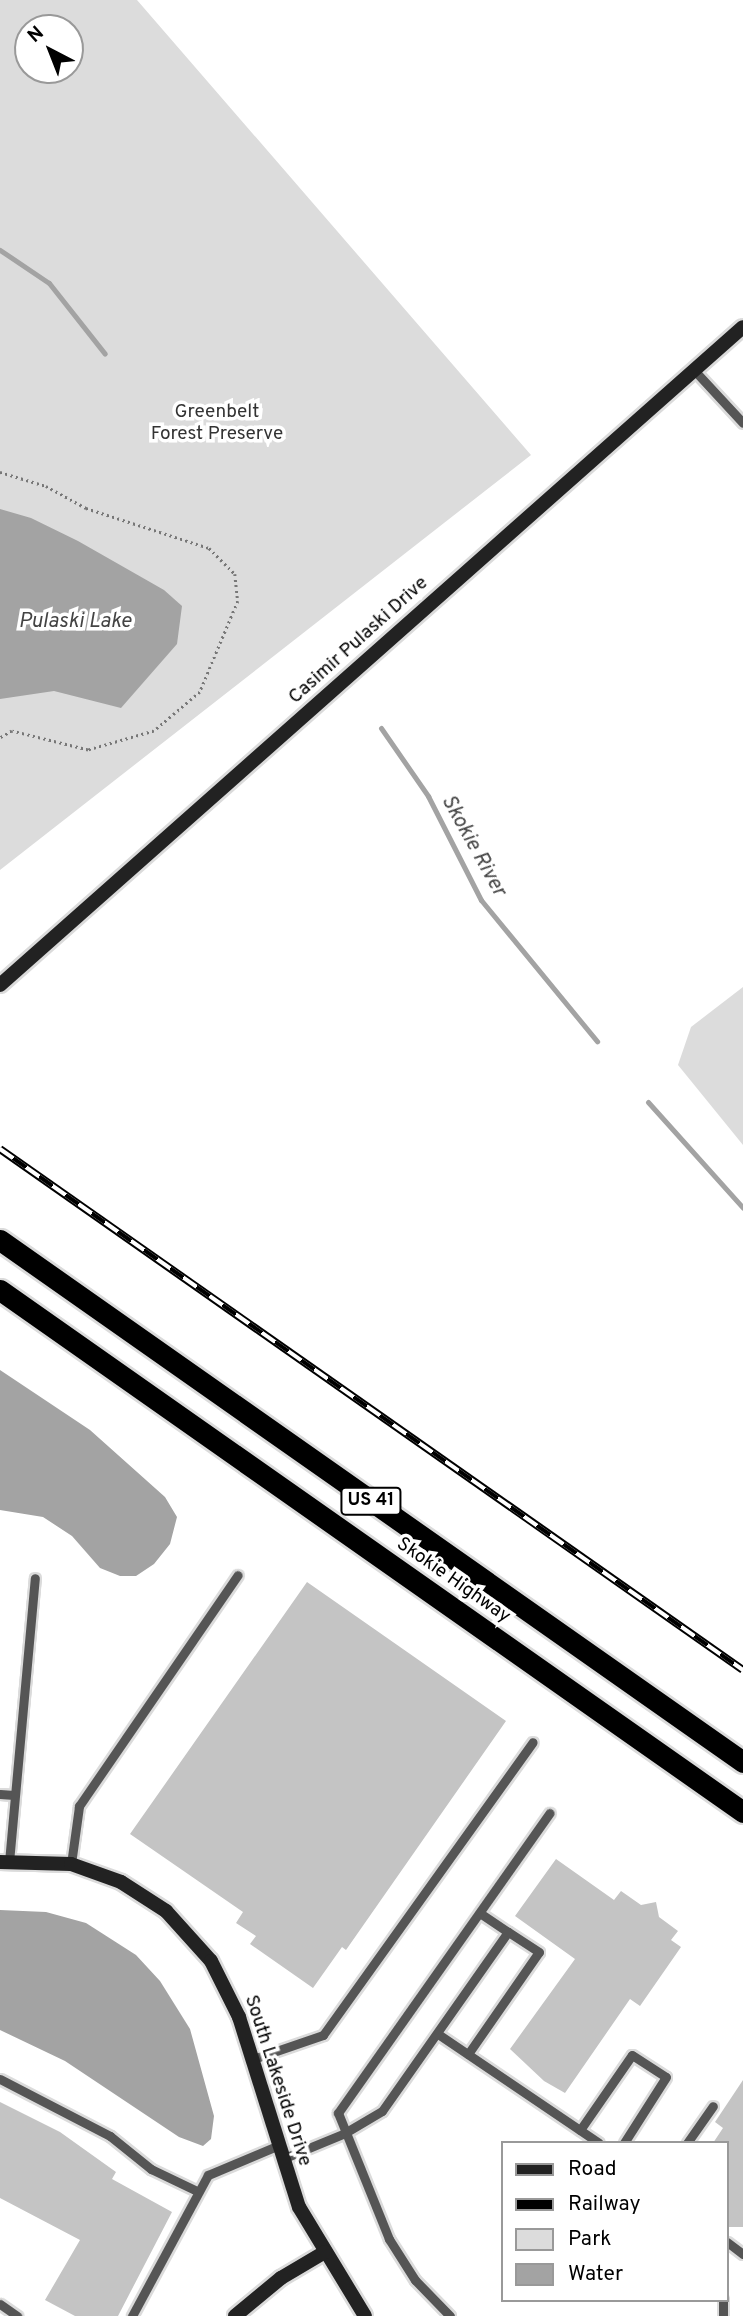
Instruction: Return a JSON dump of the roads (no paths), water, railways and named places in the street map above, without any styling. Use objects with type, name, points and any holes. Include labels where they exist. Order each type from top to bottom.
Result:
[{"type":"highway","name":"Skokie Highway","points":[[0,1240],[743,1762]]},
{"type":"highway","name":"Skokie Highway","points":[[0,1290],[743,1812]]},
{"type":"street","name":"Casimir Pulaski Drive","points":[[0,985],[743,327]]},
{"type":"street","name":"South Lakeside Drive","points":[[5,1862],[71,1864],[142,1893],[190,1936],[211,1961],[239,2017],[299,2207],[365,2316]]},
{"type":"street","points":[[235,2316],[281,2278],[325,2252]]},
{"type":"lane","points":[[694,370],[743,423]]},
{"type":"lane","points":[[71,1864],[79,1806],[238,1575]]},
{"type":"lane","points":[[5,1862],[35,1578]]},
{"type":"lane","points":[[253,2059],[323,2035],[533,1742]]},
{"type":"lane","points":[[0,1794],[14,1794]]},
{"type":"lane","points":[[450,2316],[415,2280],[389,2239],[343,2134],[338,2113],[550,1813]]},
{"type":"lane","points":[[468,2054],[539,1952],[480,1913]]},
{"type":"lane","points":[[132,2316],[208,2175],[343,2134],[382,2111],[508,1932]]},
{"type":"lane","points":[[438,2034],[596,2141]]},
{"type":"lane","points":[[580,2130],[632,2055],[666,2077],[625,2141]]},
{"type":"lane","points":[[0,2079],[110,2136],[151,2169],[197,2191]]},
{"type":"lane","points":[[688,2141],[713,2106]]},
{"type":"lane","points":[[0,2304],[17,2316]]},
{"type":"water","name":"Pulaski Lake","points":[[0,509],[31,518],[78,541],[164,590],[182,606],[177,644],[121,708],[54,691],[0,699]]},
{"type":"water","points":[[0,1370],[90,1430],[165,1497],[177,1517],[170,1544],[154,1564],[136,1576],[120,1576],[100,1568],[72,1536],[43,1517],[0,1510]]},
{"type":"water","points":[[0,1910],[46,1912],[86,1923],[136,1955],[160,1981],[190,2029],[214,2116],[211,2139],[203,2146],[179,2137],[65,2061],[0,2030]]},
{"type":"waterway","name":"Skokie River","points":[[0,250],[49,283],[105,354]]},
{"type":"waterway","name":"Skokie River","points":[[381,728],[428,796],[481,900],[597,1041]]},
{"type":"waterway","name":"Skokie River","points":[[648,1102],[743,1208]]},
{"type":"railway","points":[[0,1149],[743,1670]]},
{"type":"park label","name":"Greenbelt Forest Preserve","points":[[217,424]]}]
